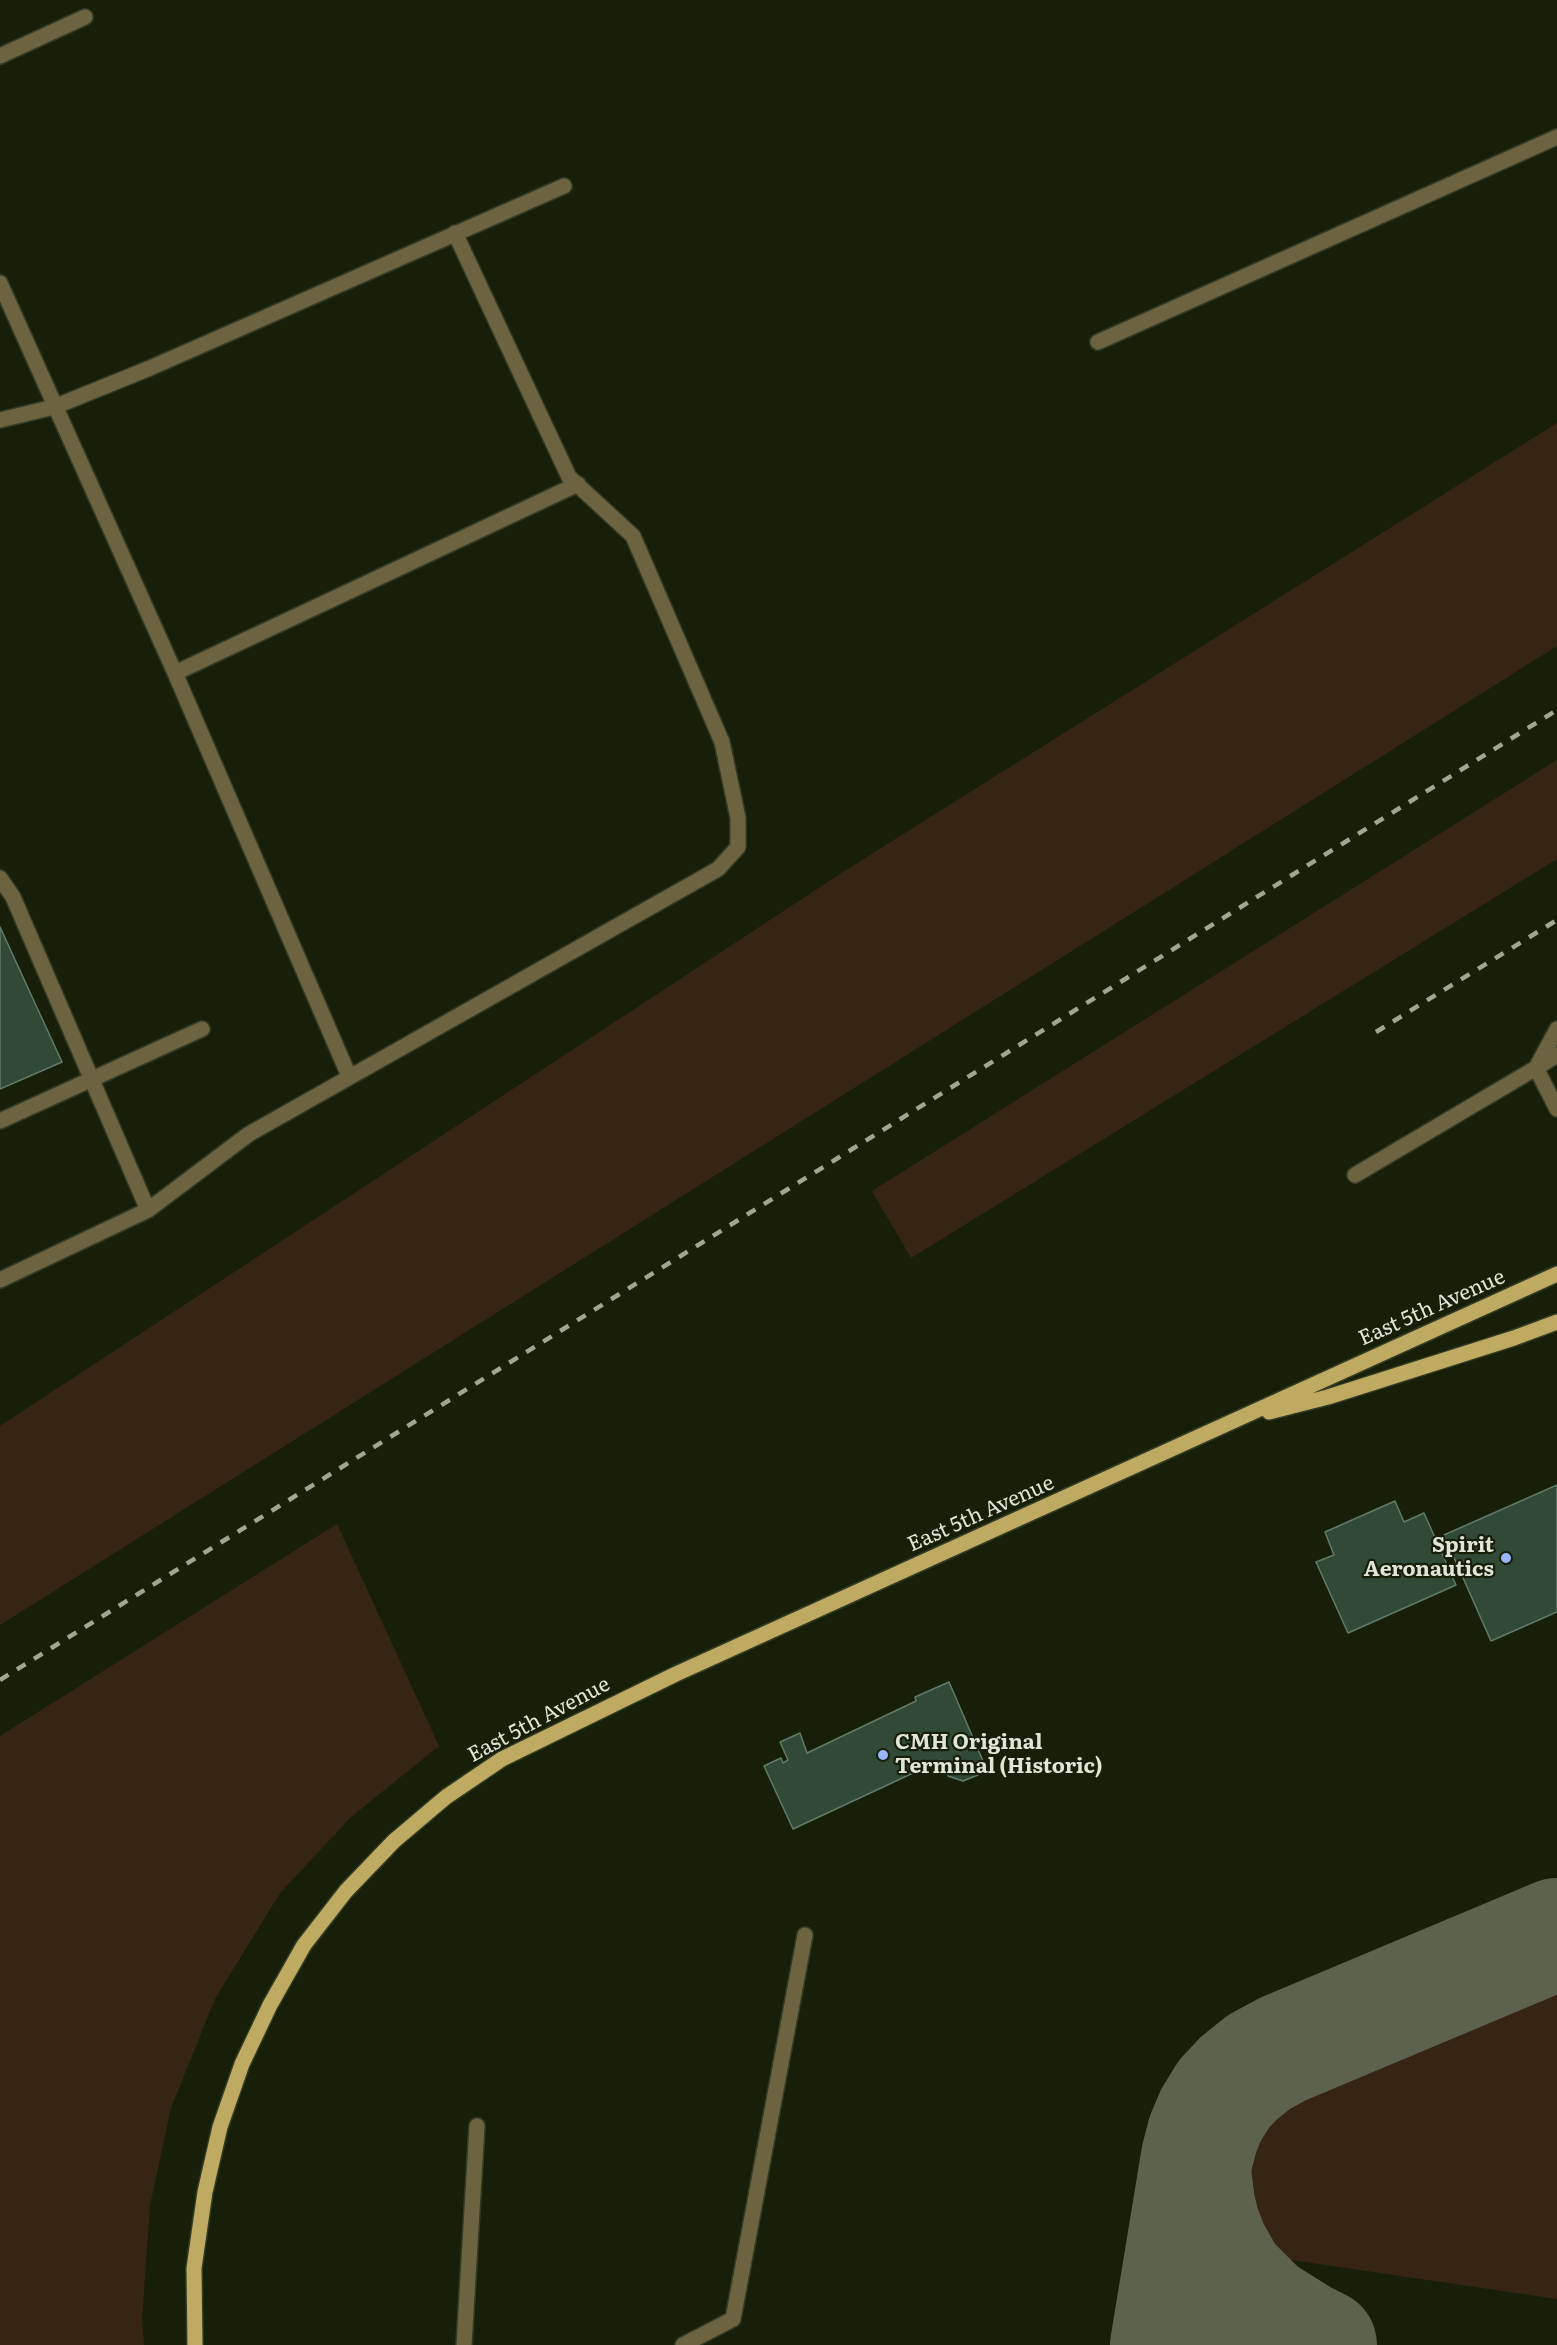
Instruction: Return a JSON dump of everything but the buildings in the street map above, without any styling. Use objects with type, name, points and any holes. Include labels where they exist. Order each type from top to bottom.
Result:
[{"type":"main road","name":"East 5th Avenue","points":[[195,2345],[194,2268],[205,2192],[220,2127],[242,2064],[270,2005],[304,1945],[346,1891],[394,1841],[446,1797],[502,1759],[676,1674],[1557,1274]]},
{"type":"main road","name":"East 5th Avenue","points":[[1226,1424],[1328,1397],[1514,1338],[1557,1322]]},
{"type":"lane","points":[[0,56],[85,17]]},
{"type":"lane","points":[[1098,342],[1557,137]]},
{"type":"lane","points":[[0,420],[54,407],[246,326],[564,186]]},
{"type":"lane","points":[[0,1280],[148,1210],[249,1134],[718,869],[738,847],[738,818],[722,742],[633,536],[569,477],[455,233]]},
{"type":"lane","points":[[0,283],[175,674],[349,1076]]},
{"type":"lane","points":[[175,674],[578,484]]},
{"type":"lane","points":[[0,878],[13,897],[148,1210]]},
{"type":"lane","points":[[0,1120],[202,1029]]},
{"type":"lane","points":[[1536,1068],[1557,1029]]},
{"type":"lane","points":[[1355,1175],[1557,1055]]},
{"type":"lane","points":[[1536,1068],[1557,1109]]},
{"type":"lane","points":[[683,2345],[733,2319],[805,1935]]},
{"type":"lane","points":[[464,2345],[477,2126]]},
{"type":"shaded area","points":[[1557,423],[1557,646],[0,1625],[0,1426],[843,872]]},
{"type":"shaded area","points":[[1557,760],[1557,859],[911,1258],[872,1191]]},
{"type":"shaded area","points":[[337,1524],[439,1746],[351,1817],[280,1893],[215,1999],[171,2108],[150,2205],[142,2320],[144,2345],[0,2345],[0,1736]]},
{"type":"shaded area","points":[[1557,1974],[1557,2299],[1265,2256],[1252,2248],[1242,2230],[1233,2204],[1233,2172],[1242,2141],[1254,2117],[1270,2101],[1294,2085]]},
{"type":"taxiway","points":[[1166,2345],[1197,2157],[1203,2134],[1224,2094],[1239,2078],[1259,2062],[1283,2049],[1557,1934]]},
{"type":"taxiway","points":[[1195,2171],[1204,2225],[1213,2248],[1230,2278],[1263,2311],[1321,2345]]},
{"type":"railway","points":[[0,1680],[1557,710]]},
{"type":"railway","points":[[1376,1032],[1557,920]]},
{"type":"place","name":"Spirit Aeronautics","points":[[1506,1558]]},
{"type":"place","name":"CMH Original Terminal (Historic)","points":[[883,1755]]}]
